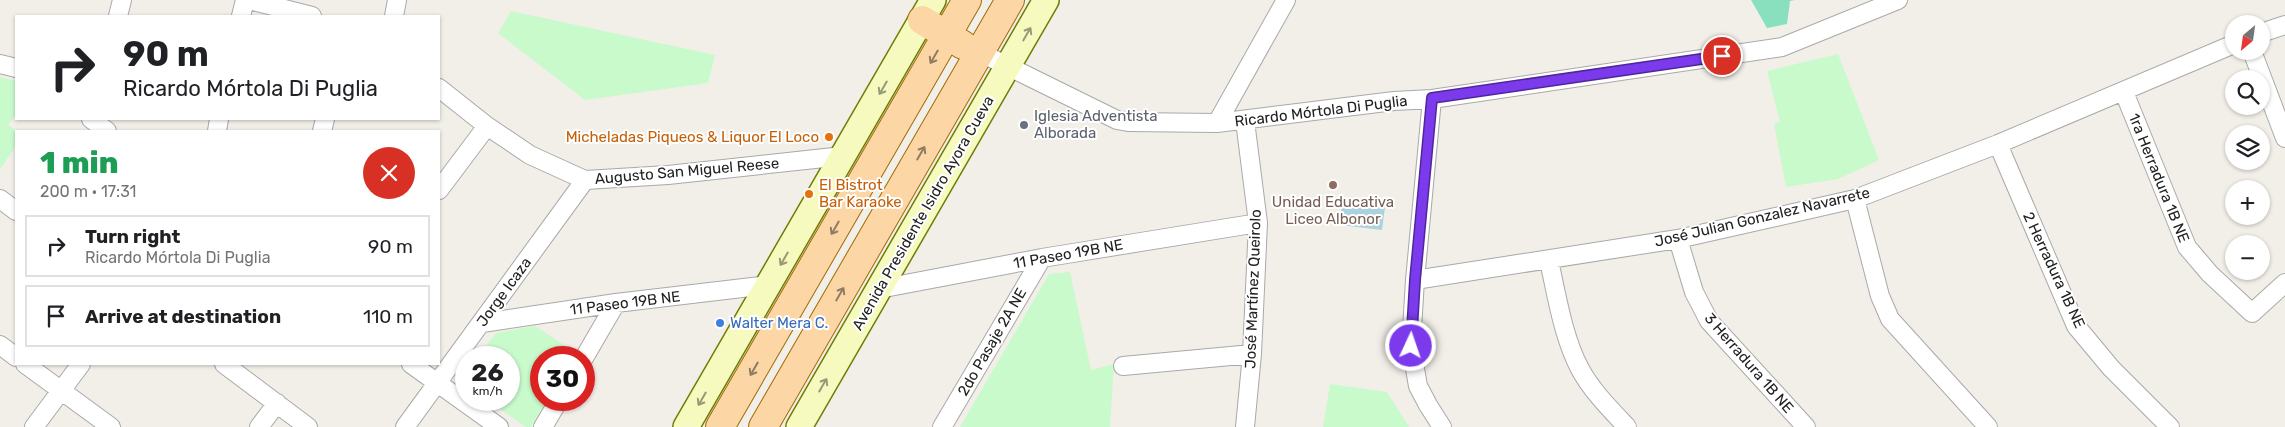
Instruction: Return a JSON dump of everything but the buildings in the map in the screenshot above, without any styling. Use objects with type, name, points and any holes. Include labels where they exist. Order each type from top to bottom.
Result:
[{"type":"main road","points":[[720,427],[967,0]]},
{"type":"main road","points":[[763,427],[1010,0]]},
{"type":"main road","name":"Avenida Presidente Isidro Ayora Cueva","points":[[799,427],[1046,0]]},
{"type":"main road","points":[[686,427],[928,10],[948,34],[964,46],[967,60],[944,102],[943,115]]},
{"type":"street","points":[[118,15],[122,0]]},
{"type":"street","points":[[241,15],[245,0]]},
{"type":"street","points":[[249,0],[308,15]]},
{"type":"street","points":[[394,15],[397,0]]},
{"type":"street","points":[[1217,123],[1286,0]]},
{"type":"street","name":"Ricardo Mórtola Di Puglia","points":[[1008,67],[1121,122],[1217,123],[1245,121],[1394,101],[1432,98],[1782,47],[1898,0]]},
{"type":"street","points":[[2270,30],[2285,25]]},
{"type":"street","name":"José Julian Gonzalez Navarrete","points":[[1415,280],[1549,261],[1678,239],[1855,199],[1998,144],[2225,48]]},
{"type":"street","points":[[980,52],[1008,67]]},
{"type":"street","points":[[2255,60],[2285,138]]},
{"type":"street","points":[[0,64],[15,68]]},
{"type":"street","name":"Augusto San Miguel Reese","points":[[440,89],[487,126],[530,156],[585,180],[668,175],[843,156]]},
{"type":"street","name":"1ra Herradura 1B NE","points":[[2124,92],[2187,247],[2197,259],[2252,313],[2285,283]]},
{"type":"street","points":[[1432,98],[1415,280],[1411,346],[1418,386],[1442,427]]},
{"type":"street","name":"José Martínez Queirolo","points":[[1245,121],[1258,223],[1252,354],[1245,427]]},
{"type":"street","points":[[440,189],[487,126]]},
{"type":"street","name":"2 Herradura 1B NE","points":[[1998,144],[2076,326],[2112,368],[2170,427]]},
{"type":"street","name":"Jorge Icaza","points":[[405,427],[585,180]]},
{"type":"street","points":[[0,199],[15,210]]},
{"type":"street","points":[[1855,199],[1880,296],[1890,319],[1988,427]]},
{"type":"street","name":"11 Paseo 19B NE","points":[[879,289],[1042,258],[1258,223]]},
{"type":"street","name":"3 Herradura 1B NE","points":[[1678,239],[1694,292],[1709,321],[1806,427]]},
{"type":"street","name":"2do Pasaje 2A NE","points":[[942,427],[1042,258]]},
{"type":"street","points":[[1549,261],[1566,334],[1580,369],[1600,398],[1627,427]]},
{"type":"street","name":"11 Paseo 19B NE","points":[[482,323],[616,303],[768,285]]},
{"type":"street","points":[[591,346],[616,303]]},
{"type":"street","points":[[0,345],[15,356]]},
{"type":"street","points":[[1123,366],[1252,354]]},
{"type":"street","points":[[26,365],[111,427]]},
{"type":"street","points":[[34,427],[80,365]]},
{"type":"street","points":[[225,365],[308,427]]},
{"type":"street","points":[[412,365],[499,427]]},
{"type":"street","points":[[259,427],[277,403]]},
{"type":"street","points":[[543,427],[552,411]]},
{"type":"green space","points":[[1751,0],[1795,0],[1790,1],[1787,24],[1767,28]]},
{"type":"green space","points":[[511,11],[715,55],[708,83],[585,100],[498,33]]},
{"type":"green space","points":[[1838,54],[1879,160],[1838,179],[1786,187],[1774,124],[1780,122],[1767,71]]},
{"type":"green space","points":[[0,77],[15,81],[15,115],[8,125],[16,130],[15,147],[0,169]]},
{"type":"green space","points":[[1070,272],[1091,370],[1114,364],[1110,427],[960,427],[1049,274]]},
{"type":"green space","points":[[535,326],[566,346],[530,346],[530,411],[540,411],[531,427],[526,427],[503,411],[520,411],[520,346],[486,346],[496,333]]},
{"type":"green space","points":[[1330,384],[1387,392],[1409,427],[1323,427]]},
{"type":"water","points":[[1342,201],[1385,207],[1382,230],[1340,225]]},
{"type":"place","name":"Iglesia Adventista Alborada","points":[[1024,125]]},
{"type":"place","name":"Micheladas Piqueos & Liquor El Loco","points":[[829,137]]},
{"type":"place","name":"Unidad Educativa Liceo Albonor","points":[[1333,185]]},
{"type":"place","name":"El Bistrot Bar Karaoke","points":[[809,194]]},
{"type":"place","name":"Walter Mera C.","points":[[720,323]]},
{"type":"route","points":[[1411,346],[1415,280],[1432,98],[1722,56]]}]
